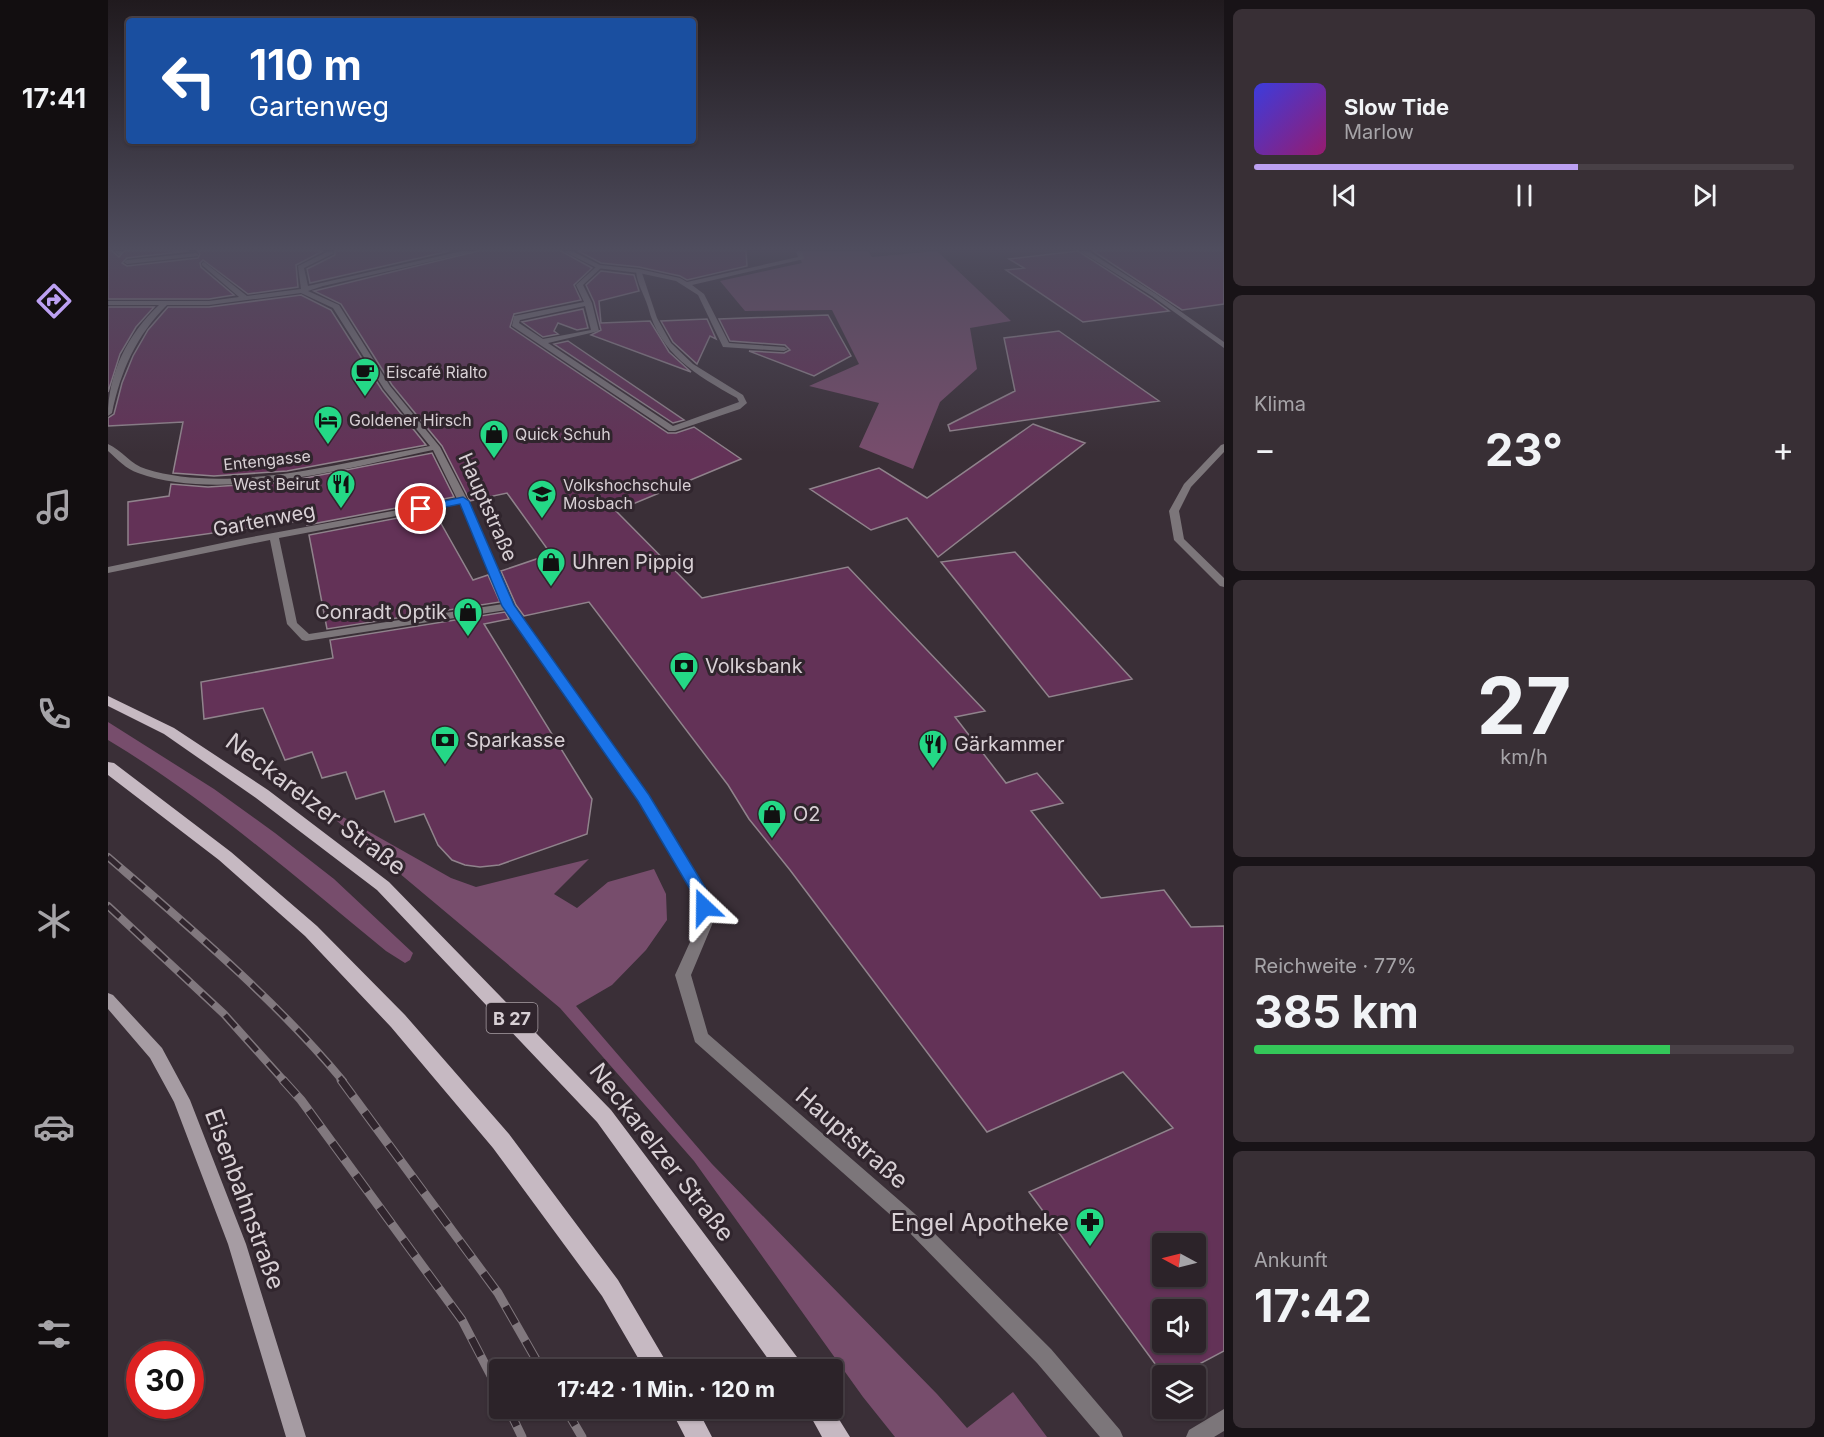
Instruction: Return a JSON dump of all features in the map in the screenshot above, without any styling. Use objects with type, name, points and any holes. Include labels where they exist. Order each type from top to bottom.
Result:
[{"type":"main road","name":"Neckarelzer Straße","points":[[108,700],[169,731],[262,794],[383,886],[604,1116],[783,1359]]},
{"type":"main road","points":[[108,767],[225,855],[311,931],[398,1021],[508,1150],[610,1288],[652,1359]]},
{"type":"main road","name":"Eisenbahnstraße","points":[[108,999],[156,1053],[182,1100],[237,1244],[296,1437]]},
{"type":"main road","points":[[688,1419],[699,1437]]},
{"type":"main road","points":[[825,1419],[837,1437]]},
{"type":"street","points":[[108,413],[111,398],[133,338],[151,318]]},
{"type":"street","name":"Hauptstraße","points":[[343,318],[387,387],[436,447],[463,501],[508,606],[644,799],[701,894],[707,920],[683,975],[701,1037],[909,1220],[1044,1356],[1113,1437]]},
{"type":"street","points":[[516,318],[515,324],[540,342],[672,429],[743,403],[740,397],[692,368],[671,346],[653,318]]},
{"type":"street","points":[[540,342],[595,331],[592,318]]},
{"type":"street","points":[[713,318],[726,345],[784,349]]},
{"type":"street","points":[[1186,318],[1224,346]]},
{"type":"street","name":"Entengasse","points":[[108,447],[140,471],[174,478],[220,481],[273,477],[436,447]]},
{"type":"street","points":[[1224,447],[1187,486],[1174,511],[1179,540],[1224,584]]},
{"type":"street","name":"Gartenweg","points":[[108,570],[463,501]]},
{"type":"street","points":[[274,536],[292,624],[306,639],[508,606]]},
{"type":"street","points":[[1196,1437],[1224,1419]]},
{"type":"shaded area","points":[[836,318],[1008,318],[1011,321],[970,328],[977,369],[940,402],[913,469],[859,447],[879,403],[809,386],[859,364]]},
{"type":"shaded area","points":[[108,722],[214,789],[334,879],[413,953],[410,960],[405,963],[386,951],[216,814],[145,763],[108,740]]},
{"type":"shaded area","points":[[343,817],[451,878],[476,887],[589,859],[554,894],[577,908],[608,882],[654,869],[666,894],[667,920],[646,950],[612,985],[576,1006],[712,1164],[937,1394],[967,1428],[1013,1392],[1047,1437],[895,1437],[843,1369],[843,1359],[836,1359],[694,1161],[560,1008],[337,821]]},
{"type":"building","points":[[108,318],[144,318],[120,354],[108,392]]},
{"type":"building","points":[[158,318],[336,318],[382,390],[426,445],[287,471],[214,476],[173,473],[183,422],[108,426],[108,418],[114,414],[122,383],[133,356],[148,330]]},
{"type":"building","points":[[350,318],[513,318],[510,327],[668,433],[694,427],[741,459],[616,511],[702,598],[848,567],[985,711],[955,717],[1006,783],[1037,773],[1063,803],[1031,811],[1101,898],[1164,890],[1191,927],[1224,926],[1224,1351],[1198,1365],[1156,1365],[1029,1192],[1173,1128],[1123,1072],[987,1132],[749,819],[728,785],[589,602],[524,616],[516,605],[501,571],[551,554],[507,493],[470,501],[442,446],[392,385]]},
{"type":"building","points":[[540,318],[585,318],[588,328],[577,330],[558,323],[554,331],[558,334],[543,337],[522,322]]},
{"type":"building","points":[[598,318],[601,318],[601,323],[650,321],[669,352],[691,372],[591,335],[601,330]]},
{"type":"building","points":[[830,318],[851,356],[814,376],[749,351],[784,353],[790,350],[785,345],[730,341],[719,319]]},
{"type":"building","points":[[1077,318],[1114,318],[1083,322]]},
{"type":"building","points":[[707,319],[716,339],[710,336],[697,364],[673,342],[661,321]]},
{"type":"building","points":[[1059,331],[1159,401],[950,431],[948,425],[1015,391],[1004,338]]},
{"type":"building","points":[[568,341],[684,420],[673,423],[554,344]]},
{"type":"building","points":[[1033,424],[1085,443],[938,557],[907,518],[871,530],[810,489],[879,468],[927,498]]},
{"type":"building","points":[[432,453],[454,497],[307,525],[306,520],[128,545],[128,502],[169,496],[171,484],[208,487],[285,482]]},
{"type":"building","points":[[434,511],[473,580],[488,575],[500,602],[327,629],[309,535]]},
{"type":"building","points":[[1015,552],[1132,679],[1049,697],[941,562]]},
{"type":"building","name":"Sparkasse","points":[[505,612],[509,619],[484,624],[592,799],[587,834],[499,865],[480,867],[465,865],[452,860],[438,845],[424,814],[395,822],[384,791],[356,799],[346,772],[322,778],[312,752],[285,760],[263,708],[204,719],[201,682],[333,658],[330,640]]},
{"type":"railway","points":[[108,857],[260,992],[343,1081]]},
{"type":"railway","points":[[108,906],[224,1014],[284,1081]]},
{"type":"railway","points":[[283,1080],[301,1100],[462,1320],[489,1372]]},
{"type":"railway","points":[[341,1080],[498,1293],[536,1359]]},
{"type":"railway","points":[[513,1419],[522,1437]]},
{"type":"railway","points":[[571,1419],[582,1437]]},
{"type":"place","name":"Eiscafé Rialto","points":[[365,398]]},
{"type":"place","name":"Goldener Hirsch","points":[[328,446]]},
{"type":"place","name":"Quick Schuh","points":[[494,460]]},
{"type":"place","name":"West Beirut","points":[[341,510]]},
{"type":"place","name":"Volkshochschule Mosbach","points":[[542,520]]},
{"type":"place","name":"Uhren Pippig","points":[[551,588]]},
{"type":"place","name":"Conradt Optik","points":[[468,638]]},
{"type":"place","name":"Volksbank","points":[[684,692]]},
{"type":"place","name":"Sparkasse","points":[[445,766]]},
{"type":"place","name":"Gärkammer","points":[[933,770]]},
{"type":"place","name":"O2","points":[[772,840]]},
{"type":"place","name":"Engel Apotheke","points":[[1090,1248]]},
{"type":"route","points":[[421,509],[463,501],[508,606],[644,799],[701,894],[704,907]]}]
